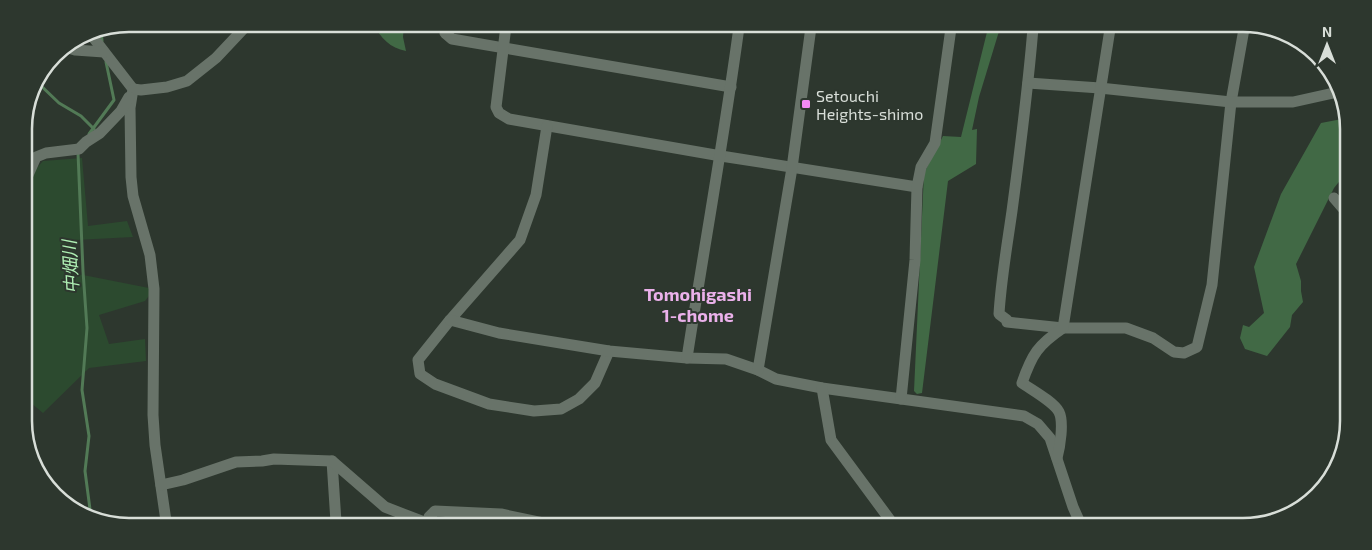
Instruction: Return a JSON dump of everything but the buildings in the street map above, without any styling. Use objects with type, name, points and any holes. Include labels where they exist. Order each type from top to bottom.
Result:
[{"type":"street","points":[[234,40],[235,32]]},
{"type":"street","points":[[133,89],[167,87],[187,81],[216,58],[241,32]]},
{"type":"street","points":[[445,32],[452,39],[503,49],[731,87]]},
{"type":"street","points":[[505,32],[496,107],[499,113],[509,119],[720,156],[917,187]]},
{"type":"street","points":[[688,358],[738,32]]},
{"type":"street","points":[[758,370],[792,168],[810,32]]},
{"type":"street","points":[[901,400],[915,260],[917,187],[921,167],[935,143],[950,32]]},
{"type":"street","points":[[1033,32],[1012,210],[1002,272],[999,314],[1007,322],[1063,328],[1126,328],[1153,338],[1174,352],[1184,353],[1197,347],[1212,285],[1231,102],[1243,32]]},
{"type":"street","points":[[1057,460],[1061,439],[1060,413],[1053,405],[1022,383],[1030,360],[1044,341],[1063,328],[1109,32]]},
{"type":"street","points":[[95,40],[115,63],[133,89],[130,108],[131,177],[133,196],[150,256],[154,288],[153,415],[155,445],[166,518]]},
{"type":"street","points":[[75,50],[104,52]]},
{"type":"street","points":[[1028,83],[1100,88],[1231,102],[1293,102],[1332,93]]},
{"type":"street","points":[[33,164],[36,157],[79,149],[100,133],[121,112],[133,89]]},
{"type":"street","points":[[547,126],[536,195],[520,240],[450,320],[418,360],[420,374],[434,384],[489,404],[534,411],[562,409],[579,399],[596,382],[609,351]]},
{"type":"street","points":[[1334,198],[1340,205]]},
{"type":"street","points":[[450,320],[500,333],[609,351],[688,358],[726,359],[758,370],[776,379],[822,388],[1024,416],[1038,424],[1050,438],[1078,517]]},
{"type":"street","points":[[822,388],[831,440],[888,517]]},
{"type":"street","points":[[161,484],[183,480],[236,462],[274,459],[332,461],[385,507],[413,518]]},
{"type":"street","points":[[332,461],[336,518]]},
{"type":"street","points":[[429,518],[435,511],[501,514],[518,518]]},
{"type":"green space","points":[[379,32],[403,32],[406,51],[400,50],[387,42]]},
{"type":"green space","points":[[987,32],[999,32],[979,97],[972,130],[977,129],[976,164],[948,181],[922,393],[917,394],[914,391],[924,173],[943,136],[961,137]]},
{"type":"green space","points":[[1339,120],[1340,181],[1334,188],[1296,264],[1301,281],[1303,302],[1292,315],[1290,327],[1267,356],[1245,349],[1240,338],[1243,325],[1249,327],[1264,313],[1254,267],[1281,194],[1321,123]]},
{"type":"green space","points":[[82,158],[88,226],[127,221],[133,237],[75,240],[73,273],[154,289],[145,301],[99,315],[109,344],[145,339],[146,361],[89,368],[43,413],[32,404],[33,173],[43,161]]},
{"type":"waterway","name":"中畑川","points":[[102,37],[102,41]]},
{"type":"waterway","name":"中畑川","points":[[89,134],[114,100],[106,62]]},
{"type":"waterway","points":[[43,87],[59,103],[81,116],[94,129]]},
{"type":"waterway","name":"中畑川","points":[[78,153],[87,328],[82,390],[89,436],[85,471],[90,508]]},
{"type":"place","name":"Setouchi Heights-shimo","points":[[806,104]]},
{"type":"district","name":"Tomohigashi 1-chome","points":[[698,304]]}]
